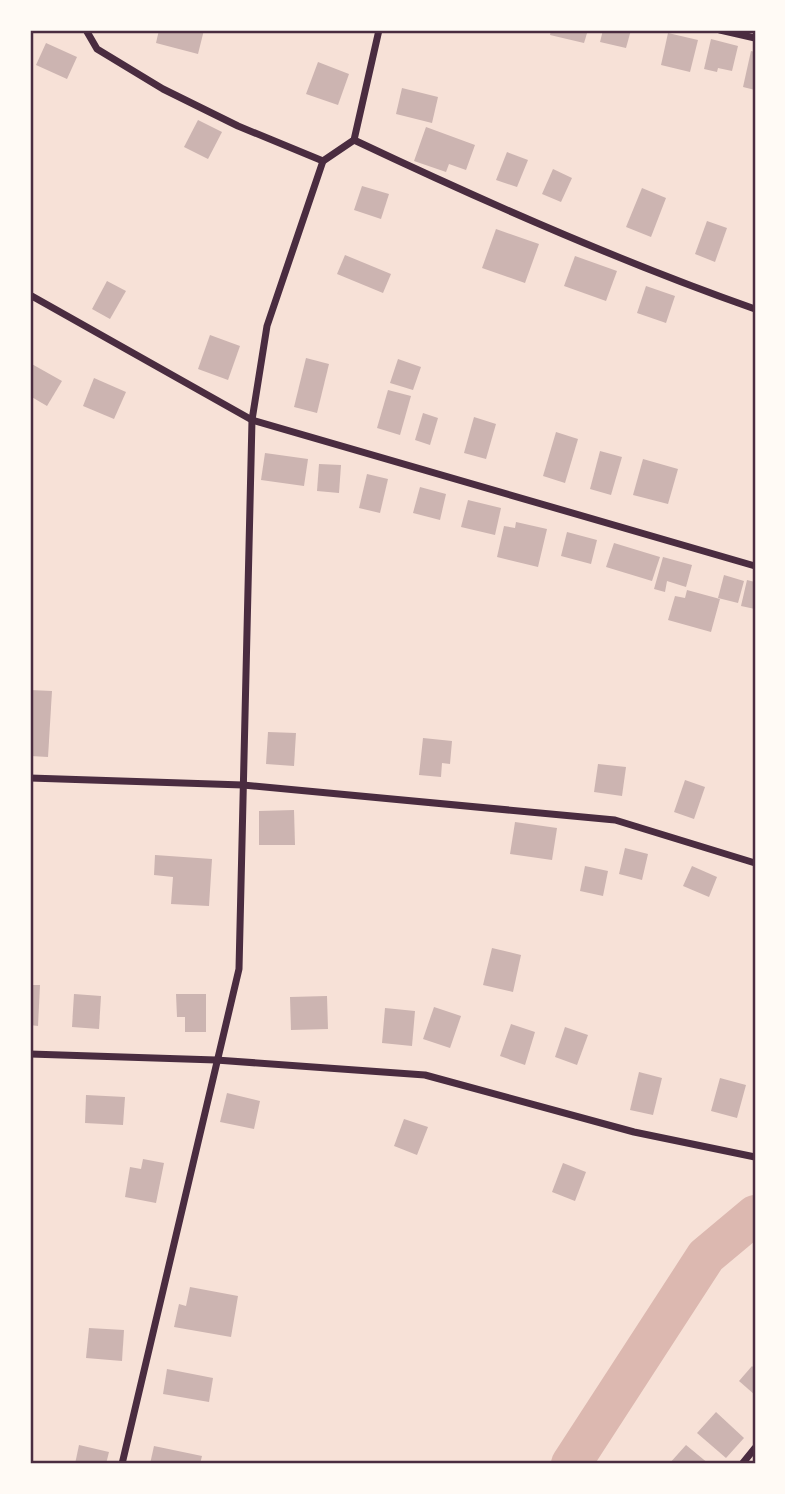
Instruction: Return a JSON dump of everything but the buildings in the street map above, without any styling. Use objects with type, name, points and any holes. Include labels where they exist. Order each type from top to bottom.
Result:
[{"type":"street","points":[[86,30],[97,49],[163,89],[238,126],[323,161]]},
{"type":"street","points":[[122,1464],[239,969],[252,420],[267,326],[323,161],[354,140],[379,30]]},
{"type":"street","points":[[720,30],[755,38]]},
{"type":"street","points":[[354,140],[472,196],[701,290],[755,309]]},
{"type":"street","points":[[30,295],[252,420],[755,566]]},
{"type":"street","points":[[30,778],[243,785],[615,820],[755,863]]},
{"type":"street","points":[[30,1054],[216,1060],[425,1075],[634,1132],[755,1157]]},
{"type":"street","points":[[742,1464],[755,1448]]},
{"type":"waterway","points":[[571,1464],[706,1256],[755,1215]]}]
